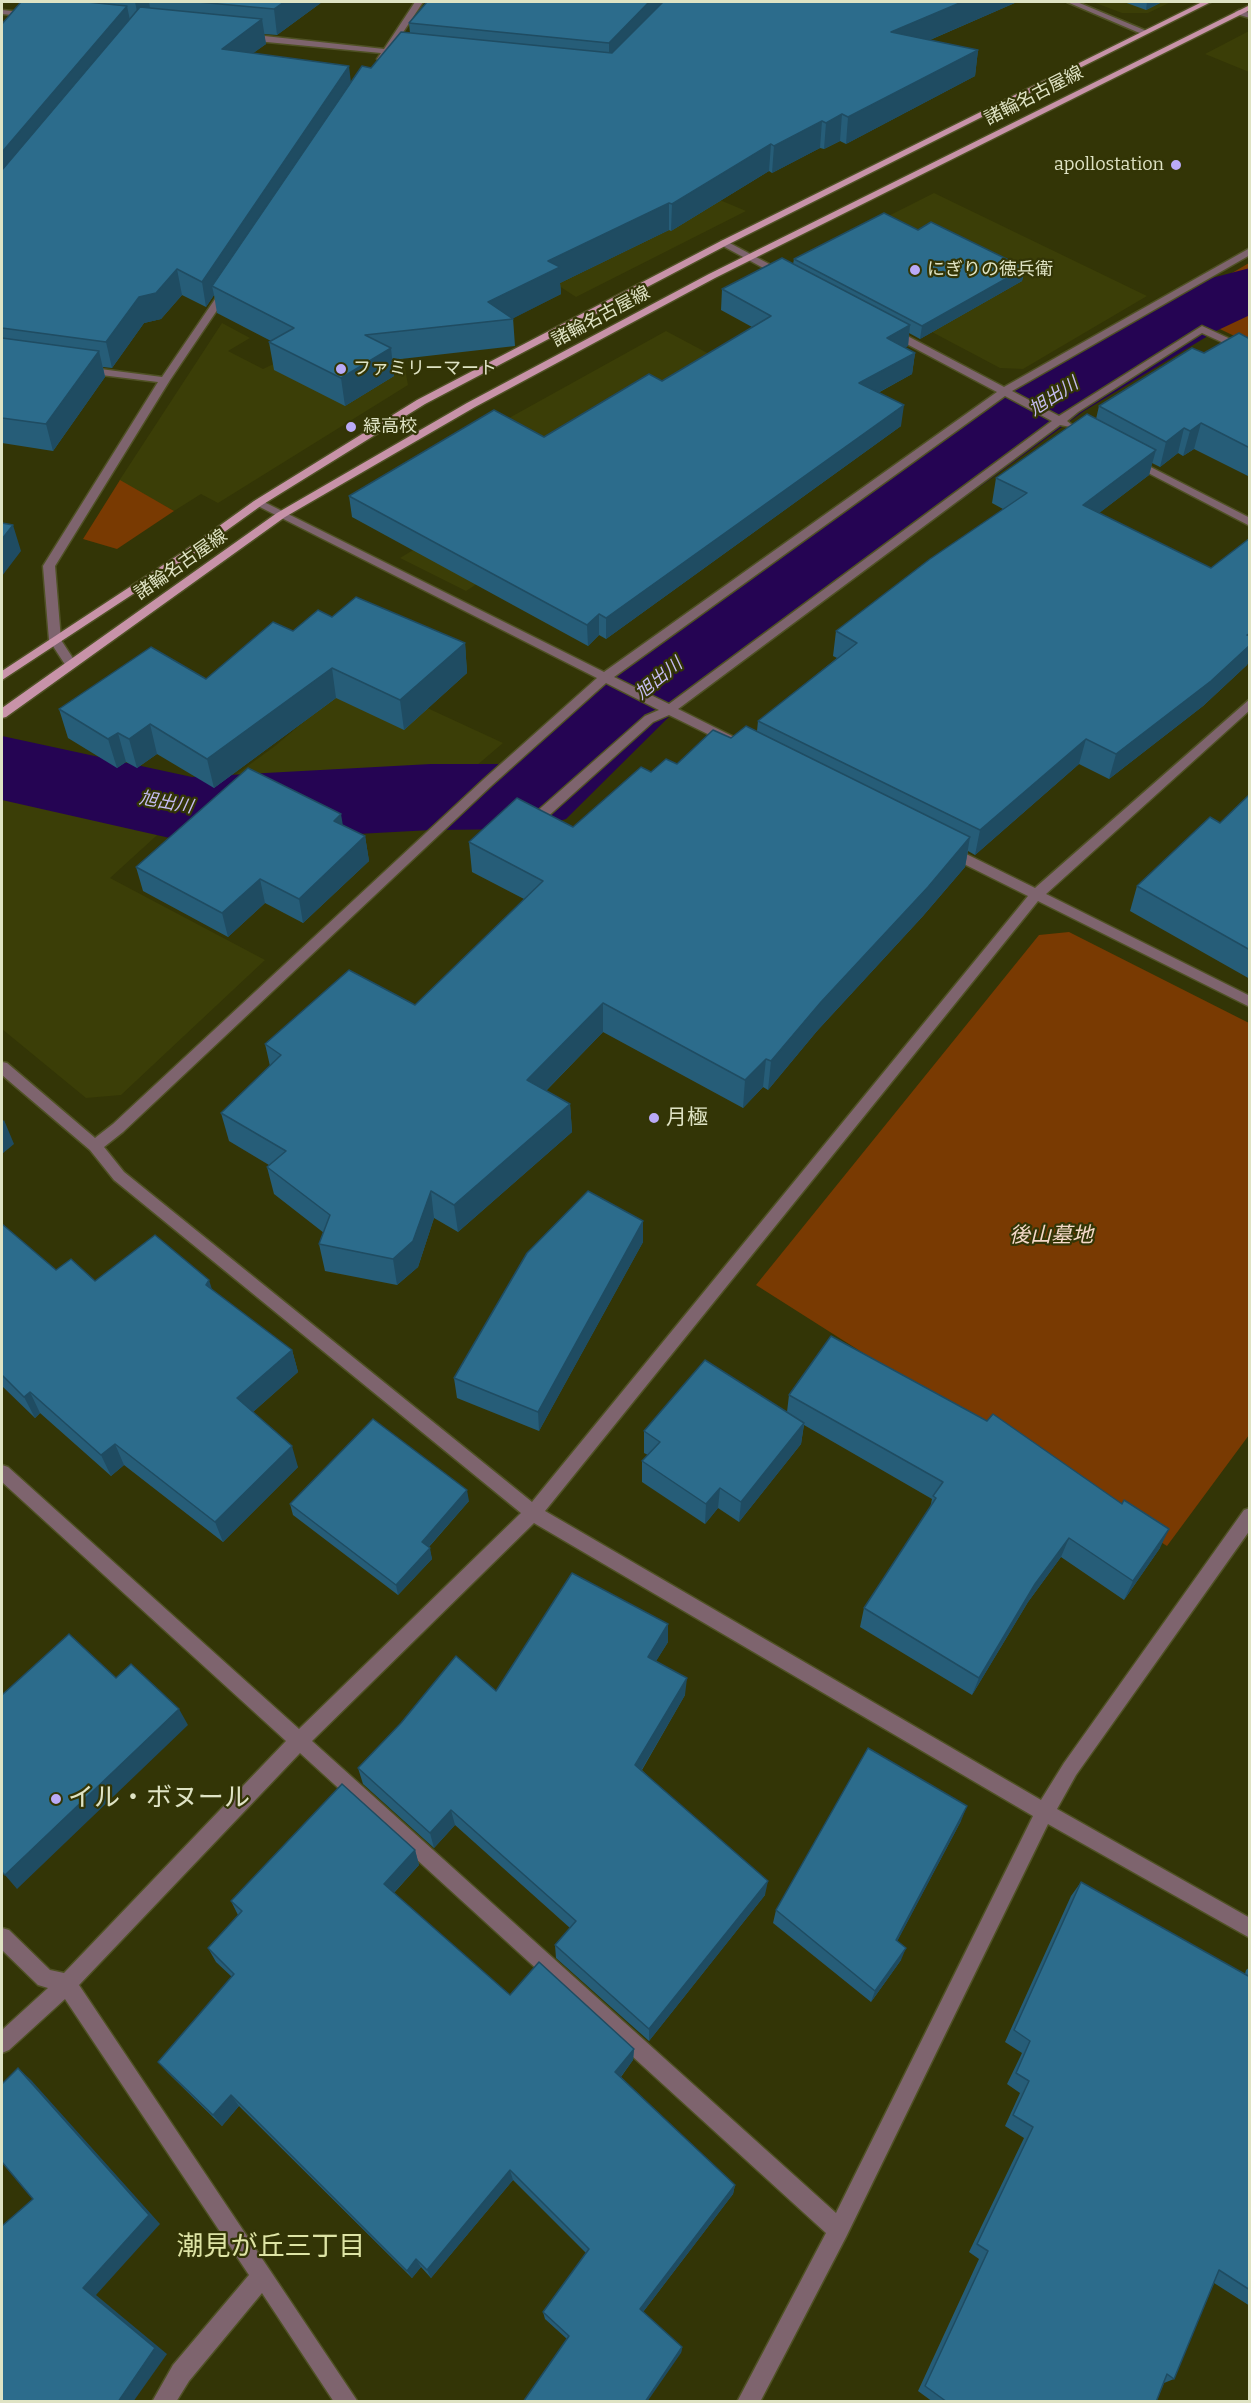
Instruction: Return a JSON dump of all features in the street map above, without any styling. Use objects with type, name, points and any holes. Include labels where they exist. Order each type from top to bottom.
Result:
[{"type":"main road","name":"諸輪名古屋線","points":[[2,676],[187,554],[258,503],[421,402],[724,243],[1207,2]]},
{"type":"main road","name":"諸輪名古屋線","points":[[2,714],[70,663],[281,515],[482,400],[750,257],[1250,7]]},
{"type":"street","points":[[376,67],[419,2]]},
{"type":"street","points":[[1071,2],[1145,32]]},
{"type":"street","points":[[2,12],[36,15]]},
{"type":"street","points":[[1239,12],[1250,16]]},
{"type":"street","points":[[236,36],[398,53]]},
{"type":"street","points":[[724,243],[790,279]]},
{"type":"street","points":[[95,1146],[127,1120],[605,677],[1005,392],[1250,251]]},
{"type":"street","points":[[70,663],[55,640],[49,566],[165,380],[231,282]]},
{"type":"street","points":[[883,327],[1050,414],[1077,431]]},
{"type":"street","points":[[539,817],[649,719],[669,710],[1074,410],[1202,329],[1250,352]]},
{"type":"street","points":[[73,368],[165,380]]},
{"type":"street","points":[[1126,458],[1250,523]]},
{"type":"street","points":[[258,503],[742,747]]},
{"type":"street","points":[[2,2043],[67,1984],[298,1741],[533,1513],[1036,895],[1250,703]]},
{"type":"street","points":[[942,848],[1250,1002]]},
{"type":"street","points":[[2,1067],[95,1146],[119,1176],[533,1513],[1250,1929]]},
{"type":"street","points":[[2,1472],[838,2230]]},
{"type":"street","points":[[748,2402],[838,2230],[1044,1811],[1070,1769],[1250,1515]]},
{"type":"street","points":[[2,1937],[45,1978],[67,1984],[347,2402]]},
{"type":"street","points":[[163,2402],[181,2373],[262,2276]]},
{"type":"shaded area","points":[[1093,2],[1171,2],[1148,13],[1122,13]]},
{"type":"shaded area","points":[[1249,31],[1249,72],[1205,54]]},
{"type":"shaded area","points":[[684,185],[746,211],[576,297],[519,260]]},
{"type":"shaded area","points":[[934,193],[1147,296],[1023,369],[1000,368],[809,267],[809,256]]},
{"type":"shaded area","points":[[394,306],[408,385],[218,503],[201,494],[174,511],[119,481],[222,323],[250,338],[228,351],[263,369]]},
{"type":"shaded area","points":[[666,331],[777,390],[466,591],[400,558],[477,511],[408,474]]},
{"type":"shaded area","points":[[358,676],[503,743],[456,783],[208,795],[275,746]]},
{"type":"shaded area","points":[[2,788],[166,827],[110,878],[265,960],[121,1095],[86,1098],[2,1029]]},
{"type":"green space","points":[[1249,263],[1249,343],[1174,307]]},
{"type":"green space","points":[[120,480],[174,511],[117,549],[83,539]]},
{"type":"green space","name":"後山墓地","points":[[1069,932],[1249,1023],[1249,1435],[1167,1546],[756,1285],[1039,935]]},
{"type":"building","points":[[21,2],[87,2],[127,6],[2,152],[2,24]]},
{"type":"building","points":[[198,2],[284,2],[274,9]]},
{"type":"building","points":[[427,2],[649,2],[609,43],[409,23]]},
{"type":"building","points":[[663,2],[962,2],[891,32],[978,50],[848,117],[842,114],[826,123],[822,121],[774,146],[771,144],[672,204],[669,203],[548,261],[560,267],[488,302],[513,319],[365,335],[391,348],[341,378],[269,342],[294,328],[212,286],[362,66],[371,68],[401,32],[612,53]]},
{"type":"building","points":[[140,7],[262,19],[222,49],[349,66],[202,282],[177,269],[156,293],[139,297],[106,342],[2,328],[2,170]]},
{"type":"building","points":[[884,213],[918,230],[931,222],[1025,268],[922,326],[794,259]]},
{"type":"building","points":[[782,258],[910,325],[887,338],[915,353],[859,383],[904,405],[606,618],[599,614],[587,625],[349,496],[494,410],[544,437],[649,374],[662,381],[771,316],[722,289]]},
{"type":"building","points":[[1239,333],[1250,339],[1250,448],[1201,423],[1190,431],[1184,428],[1166,442],[1099,406],[1192,348],[1204,353]]},
{"type":"building","points":[[2,338],[99,351],[46,424],[2,418]]},
{"type":"building","points":[[1087,414],[1156,450],[1083,505],[1211,568],[1250,538],[1250,633],[1247,635],[1250,636],[1250,645],[1211,681],[1116,754],[1086,739],[980,830],[758,721],[857,643],[836,631],[930,559],[1027,493],[996,478]]},
{"type":"building","points":[[2,523],[13,525],[2,539]]},
{"type":"building","points":[[356,597],[465,643],[400,700],[332,668],[207,759],[150,724],[129,739],[118,733],[108,739],[59,709],[151,647],[206,679],[273,622],[293,631],[318,610],[332,617]]},
{"type":"building","points":[[746,726],[970,837],[928,887],[821,1002],[771,1061],[766,1059],[745,1080],[603,1003],[527,1080],[570,1104],[454,1205],[431,1191],[413,1241],[393,1259],[319,1244],[330,1215],[267,1167],[286,1151],[221,1113],[281,1055],[265,1044],[349,970],[415,1005],[543,881],[469,842],[517,798],[573,827],[641,767],[651,772],[666,759],[677,764],[713,730],[731,738]]},
{"type":"building","points":[[248,768],[341,814],[334,821],[365,836],[299,899],[260,879],[222,913],[136,867]]},
{"type":"building","points":[[1250,794],[1250,950],[1137,886],[1210,817],[1220,823]]},
{"type":"building","points":[[588,1191],[643,1221],[538,1412],[454,1378],[527,1253]]},
{"type":"building","points":[[2,1224],[56,1270],[71,1259],[95,1281],[155,1235],[209,1280],[206,1285],[292,1350],[237,1398],[292,1446],[215,1522],[115,1444],[101,1455],[30,1392],[24,1397],[2,1375]]},
{"type":"building","points":[[831,1336],[987,1421],[993,1414],[1122,1504],[1124,1500],[1169,1529],[1133,1581],[1069,1538],[1035,1584],[979,1678],[864,1608],[936,1498],[933,1496],[943,1482],[789,1395]]},
{"type":"building","points":[[705,1360],[804,1423],[741,1502],[720,1488],[706,1504],[642,1461],[660,1442],[644,1431]]},
{"type":"building","points":[[373,1419],[467,1490],[422,1542],[430,1548],[396,1585],[290,1504]]},
{"type":"building","points":[[572,1573],[668,1624],[648,1657],[687,1678],[635,1765],[768,1881],[649,2029],[555,1945],[576,1921],[451,1810],[430,1833],[358,1768],[401,1723],[456,1656],[496,1691]]},
{"type":"building","name":"イル・ボヌール","points":[[69,1634],[116,1678],[131,1664],[179,1709],[5,1875],[2,1872],[2,1695]]},
{"type":"building","points":[[868,1748],[967,1806],[896,1940],[906,1948],[875,1991],[776,1910]]},
{"type":"building","points":[[342,1784],[415,1850],[384,1884],[510,1995],[539,1962],[634,2049],[615,2072],[735,2185],[640,2309],[682,2347],[645,2402],[523,2402],[569,2336],[543,2312],[589,2249],[510,2170],[427,2270],[416,2259],[407,2271],[231,2095],[213,2115],[158,2062],[234,1974],[208,1948],[242,1911],[231,1901]]},
{"type":"building","points":[[1081,1882],[1250,1977],[1250,2290],[1219,2270],[1174,2379],[1167,2374],[1156,2402],[947,2402],[925,2386],[988,2251],[977,2244],[1033,2127],[1013,2115],[1029,2081],[1016,2073],[1030,2041],[1014,2030]]},
{"type":"building","points":[[18,2068],[149,2215],[83,2288],[155,2348],[118,2402],[2,2402],[2,2226],[33,2199],[2,2162],[2,2084]]},
{"type":"waterway","name":"旭出川","points":[[2,768],[192,810],[431,797],[532,796],[654,679],[1056,394],[1190,315],[1230,296],[1250,290]]},
{"type":"place","name":"apollostation","points":[[1176,165]]},
{"type":"place","name":"にぎりの徳兵衛","points":[[915,270]]},
{"type":"place","name":"ファミリーマート","points":[[341,369]]},
{"type":"place","name":"緑高校","points":[[351,427]]},
{"type":"place","name":"月極","points":[[654,1118]]},
{"type":"place","name":"イル・ボヌール","points":[[56,1799]]},
{"type":"district","name":"潮見が丘三丁目","points":[[271,2247]]}]
